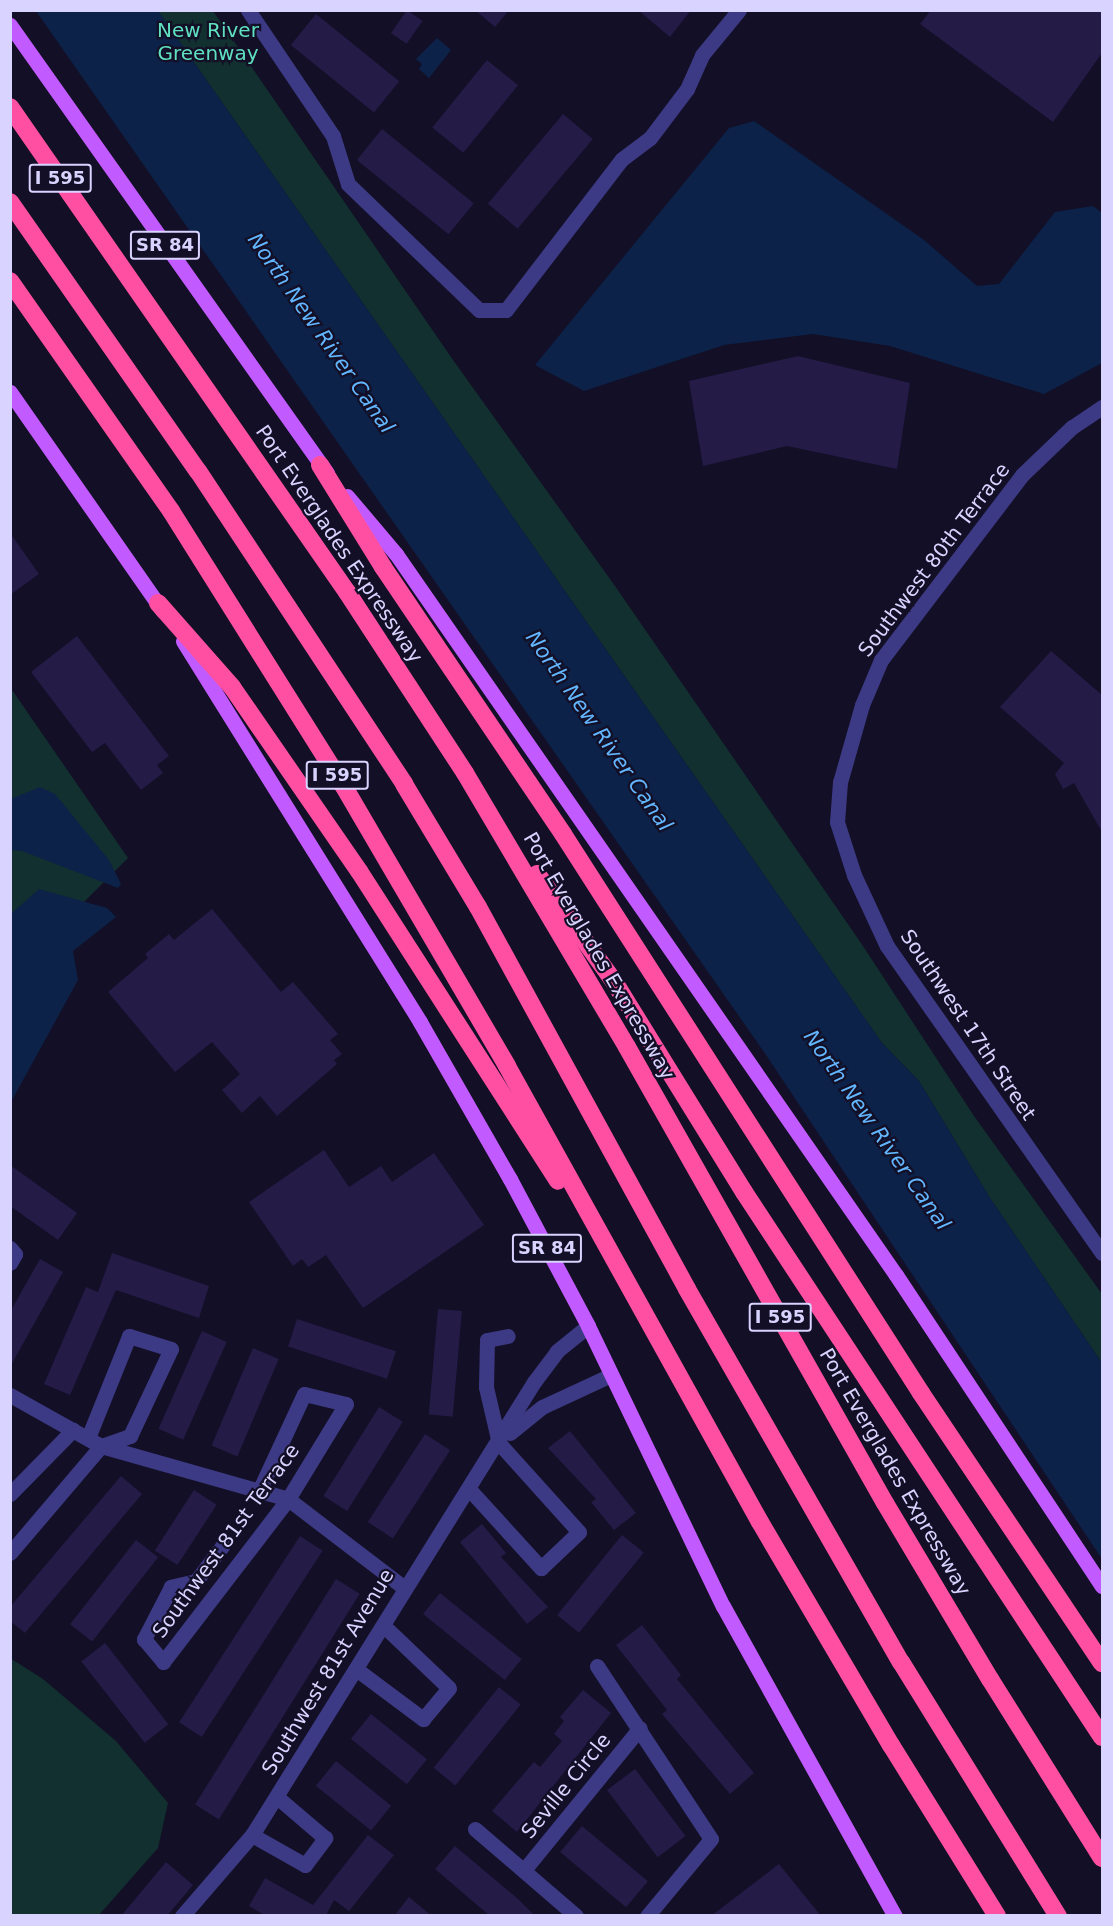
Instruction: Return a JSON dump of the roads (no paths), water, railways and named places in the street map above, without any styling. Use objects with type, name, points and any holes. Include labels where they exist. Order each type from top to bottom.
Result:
[{"type":"highway","name":"Port Everglades Expressway","points":[[10,107],[347,592],[465,773],[627,1047],[891,1513],[1102,1858]]},
{"type":"highway","points":[[10,202],[198,471],[404,784],[478,907],[687,1289],[895,1651],[1058,1916]]},
{"type":"highway","name":"I 595","points":[[10,281],[171,511],[344,785],[507,1066],[631,1290],[873,1715],[998,1916]]},
{"type":"highway","points":[[320,465],[383,567],[563,834],[921,1393],[1102,1663]]},
{"type":"highway","points":[[158,603],[232,687],[359,871],[631,1290]]},
{"type":"highway","points":[[465,773],[613,980],[744,1192],[1102,1737]]},
{"type":"main road","name":"SR 84","points":[[10,25],[320,465],[396,554],[896,1275],[1102,1586]]},
{"type":"main road","name":"SR 84","points":[[10,392],[158,603],[221,698],[420,1022],[588,1326],[723,1606],[895,1916]]},
{"type":"street","points":[[248,10],[333,136],[348,184],[479,310],[506,310],[622,159],[650,138],[687,89],[702,55],[739,10]]},
{"type":"street","name":"Southwest 80th Terrace","points":[[837,804],[862,705],[881,660],[1022,475],[1072,428],[1102,407]]},
{"type":"street","name":"Southwest 17th Street","points":[[837,804],[837,822],[854,875],[886,946],[1102,1253]]},
{"type":"street","points":[[10,1248],[15,1254],[10,1263]]},
{"type":"street","name":"Southwest 81st Avenue","points":[[183,1916],[252,1835],[384,1626],[403,1587],[500,1443],[557,1351],[588,1326]]},
{"type":"street","points":[[10,1553],[94,1442],[129,1336],[171,1349],[130,1436],[94,1442]]},
{"type":"street","points":[[469,1489],[541,1568],[579,1532],[500,1443],[486,1387],[487,1340],[508,1336]]},
{"type":"street","name":"Southwest 81st Avenue","points":[[500,1443],[542,1407],[611,1375]]},
{"type":"street","name":"Southwest 81st Terrace","points":[[223,1545],[196,1581],[171,1587],[144,1639],[164,1662],[288,1499],[346,1404],[304,1394],[259,1491]]},
{"type":"street","points":[[10,1395],[94,1442],[288,1499],[403,1587]]},
{"type":"street","points":[[10,1494],[73,1430]]},
{"type":"street","points":[[356,1669],[423,1719],[449,1688],[384,1626]]},
{"type":"street","name":"Seville Circle","points":[[597,1666],[711,1839],[647,1916]]},
{"type":"street","name":"Seville Circle","points":[[524,1870],[640,1728]]},
{"type":"street","points":[[252,1835],[305,1865],[325,1838],[277,1797]]},
{"type":"street","name":"Seville Circle","points":[[475,1829],[576,1916]]},
{"type":"water","name":"North New River Canal","points":[[36,11],[158,11],[882,1043],[919,1081],[990,1198],[1102,1363],[1102,1559],[764,1052]]},
{"type":"water","points":[[437,38],[451,50],[429,78],[419,69],[422,64],[416,59]]},
{"type":"water","points":[[754,121],[924,240],[977,286],[999,284],[1055,212],[1093,206],[1102,213],[1102,363],[1044,394],[890,346],[813,334],[724,345],[584,391],[535,365],[729,128]]},
{"type":"water","points":[[40,787],[55,794],[109,860],[121,884],[118,888],[22,851],[11,850],[11,799]]},
{"type":"water","points":[[39,889],[107,908],[116,917],[73,951],[78,980],[11,1102],[11,914]]},
{"type":"park label","name":"New River Greenway","points":[[208,42]]}]
